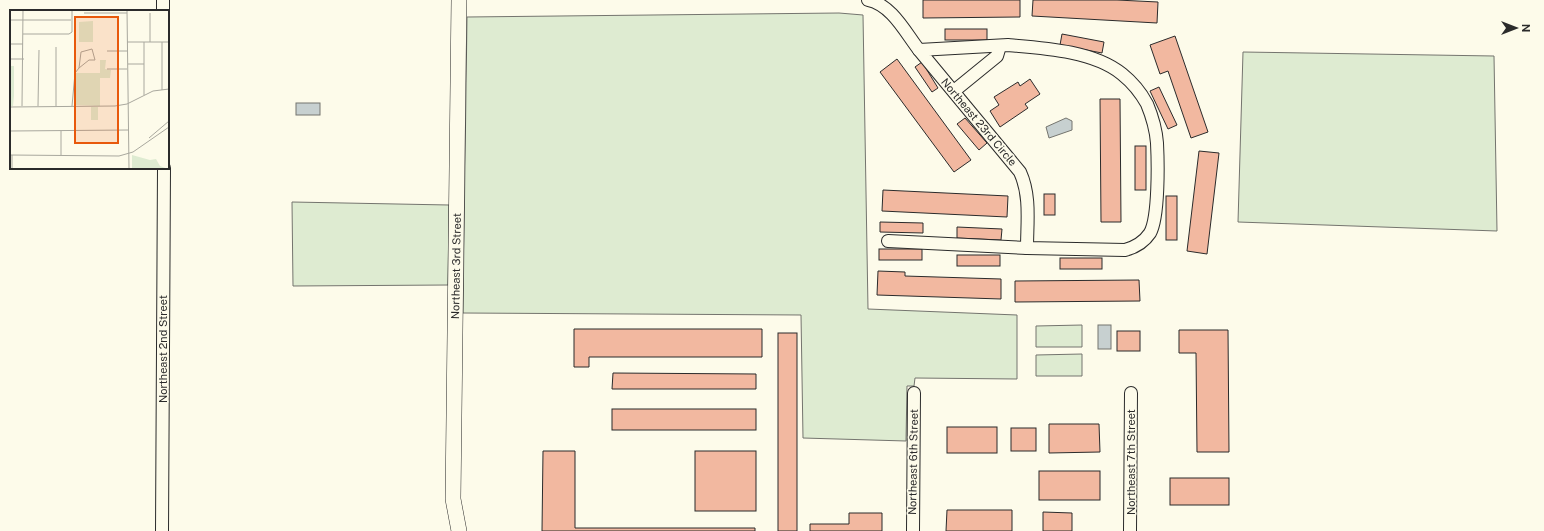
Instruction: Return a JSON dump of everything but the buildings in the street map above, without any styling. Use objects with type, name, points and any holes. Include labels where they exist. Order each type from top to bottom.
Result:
[{"type":"street","name":"Northeast 3rd Street","points":[[459,0],[453,499],[459,531]]},
{"type":"street","name":"Northeast 23rd Circle","points":[[868,0],[878,3],[893,15],[919,50],[1020,172],[1025,182],[1027,195],[1027,248]]},
{"type":"street","points":[[954,91],[997,56],[1000,46]]},
{"type":"street","points":[[888,240],[1027,248],[1126,250],[1142,242],[1150,233],[1156,218],[1157,142],[1151,117],[1141,94],[1121,74],[1110,66],[1095,59],[1038,47],[1000,46],[919,50]]},
{"type":"street","name":"Northeast 2nd Street","points":[[162,531],[164,169]]},
{"type":"street","name":"Northeast 6th Street","points":[[913,531],[914,393]]},
{"type":"street","name":"Northeast 7th Street","points":[[1130,531],[1131,393]]},
{"type":"green space","points":[[839,13],[863,15],[868,309],[1017,315],[1017,379],[915,378],[914,386],[907,386],[906,441],[803,438],[801,315],[463,313],[467,17]]},
{"type":"green space","points":[[1243,52],[1494,56],[1497,231],[1238,222]]},
{"type":"green space","points":[[292,202],[449,205],[448,285],[293,286]]},
{"type":"green space","points":[[1082,325],[1082,347],[1036,347],[1036,326]]},
{"type":"green space","points":[[1082,354],[1082,376],[1036,376],[1036,355]]},
{"type":"shaded area","points":[[296,103],[320,103],[320,115],[296,115]]},
{"type":"shaded area","points":[[1066,118],[1072,121],[1072,130],[1049,138],[1046,127]]},
{"type":"shaded area","points":[[1098,325],[1111,325],[1111,349],[1098,349]]}]
